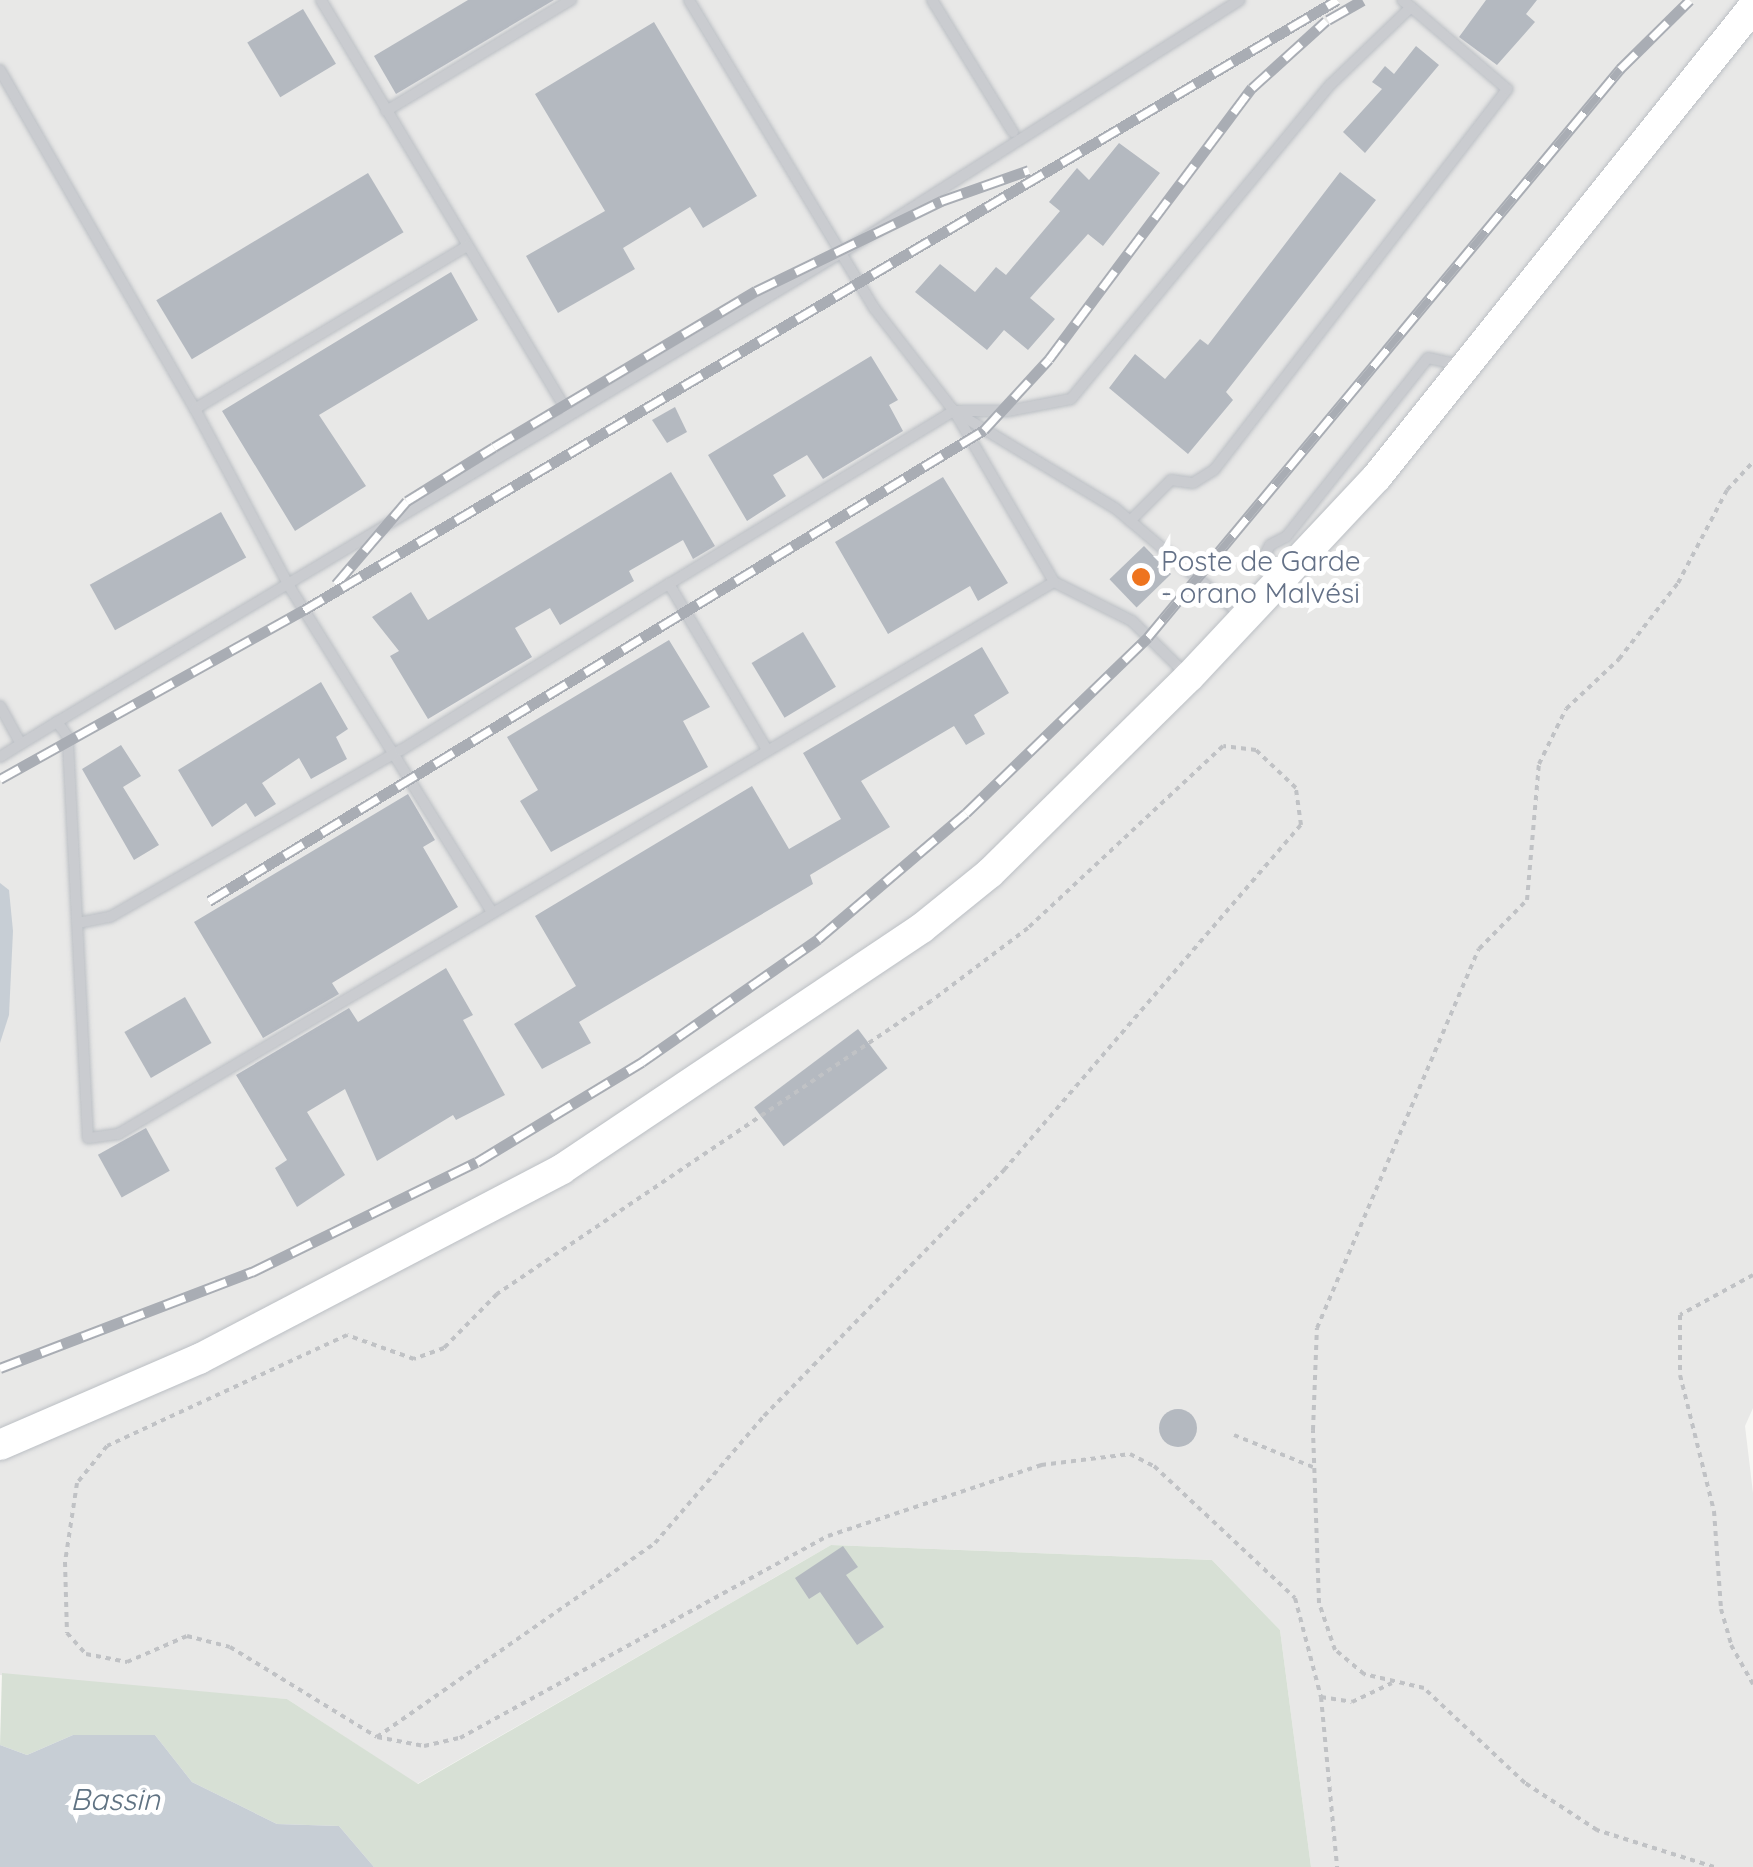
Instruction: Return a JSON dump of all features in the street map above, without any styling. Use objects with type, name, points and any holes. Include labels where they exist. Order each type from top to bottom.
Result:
[{"type":"street","points":[[0,1445],[199,1358],[562,1168],[922,928],[990,873],[1280,581],[1467,367],[1753,6]]},
{"type":"lane","points":[[321,0],[568,412]]},
{"type":"lane","points":[[386,111],[571,0]]},
{"type":"lane","points":[[689,0],[874,308],[954,411],[1054,582],[1132,621],[1188,677]]},
{"type":"lane","points":[[932,0],[1013,132]]},
{"type":"lane","points":[[0,757],[289,586],[568,412],[842,253],[1240,0]]},
{"type":"lane","points":[[78,923],[110,917],[394,754],[954,411],[1008,411],[1071,399],[1332,84],[1406,4],[1507,89],[1214,470],[1193,483],[1171,480],[1130,521]]},
{"type":"lane","points":[[0,70],[196,409],[289,586],[492,912]]},
{"type":"lane","points":[[196,409],[467,246]]},
{"type":"lane","points":[[954,411],[1130,521],[1245,619]]},
{"type":"lane","points":[[57,722],[68,737],[88,1138],[118,1134],[766,748],[1054,582]]},
{"type":"lane","points":[[668,584],[766,748]]},
{"type":"lane","points":[[0,706],[21,744]]},
{"type":"path","points":[[1714,1867],[1597,1830],[1525,1782],[1424,1688],[1364,1674],[1334,1650],[1319,1603],[1314,1467],[1317,1328],[1479,950],[1528,900],[1539,764],[1566,709],[1619,659],[1678,583],[1728,490],[1753,462]]},
{"type":"path","points":[[377,1737],[655,1543],[776,1403],[1004,1170],[1301,825],[1296,788],[1256,750],[1223,746],[1028,928],[931,1001],[496,1294],[444,1348],[414,1360],[348,1335],[107,1446],[78,1483],[65,1562],[67,1633],[86,1654],[126,1662],[187,1636],[230,1647],[377,1737],[424,1746],[460,1738],[828,1536],[1041,1465],[1102,1454],[1130,1454],[1154,1466],[1295,1598],[1321,1697],[1337,1867]]},
{"type":"path","points":[[1753,1275],[1680,1314],[1680,1375],[1714,1512],[1721,1609],[1730,1645],[1753,1684]]},
{"type":"path","points":[[1234,1436],[1314,1467]]},
{"type":"path","points":[[1321,1697],[1352,1702],[1395,1681]]},
{"type":"shaded area","points":[[0,0],[1753,0],[1753,1408],[1745,1426],[1753,1493],[1753,1867],[1311,1867],[1280,1630],[1212,1560],[831,1545],[417,1784],[287,1699],[0,1675]]},
{"type":"shaded area","points":[[831,1545],[1212,1560],[1280,1630],[1311,1867],[374,1867],[339,1826],[277,1824],[192,1782],[155,1735],[73,1735],[27,1755],[0,1745],[2,1673],[287,1699],[418,1784]]},
{"type":"water","points":[[0,883],[9,890],[13,931],[9,1015],[0,1043]]},
{"type":"water","name":"Bassin","points":[[73,1735],[155,1735],[192,1782],[277,1824],[339,1826],[374,1867],[0,1867],[0,1745],[27,1755]]},
{"type":"building","points":[[468,0],[554,0],[396,94],[374,56]]},
{"type":"building","points":[[1486,0],[1537,0],[1526,14],[1535,22],[1497,65],[1459,37]]},
{"type":"building","points":[[303,9],[336,64],[280,97],[247,42]]},
{"type":"building","points":[[654,22],[757,196],[703,228],[690,207],[623,248],[635,269],[558,313],[526,256],[605,211],[535,94]]},
{"type":"building","points":[[1416,46],[1439,65],[1365,153],[1343,132],[1382,89],[1372,82],[1385,66],[1394,74]]},
{"type":"building","points":[[1119,143],[1160,173],[1103,246],[1088,234],[1030,298],[1055,319],[1028,350],[1004,330],[987,350],[915,292],[940,264],[975,292],[996,267],[1006,275],[1060,211],[1049,202],[1077,168],[1089,180]]},
{"type":"building","points":[[1340,172],[1376,200],[1226,392],[1233,400],[1188,454],[1109,388],[1135,354],[1165,379],[1200,339],[1208,345]]},
{"type":"building","points":[[368,173],[404,232],[192,359],[156,300]]},
{"type":"building","points":[[451,272],[478,320],[319,415],[366,486],[295,531],[222,411]]},
{"type":"building","points":[[871,356],[898,400],[889,405],[903,431],[823,479],[807,455],[773,475],[786,496],[747,521],[708,455]]},
{"type":"building","points":[[675,407],[687,432],[667,443],[652,420]]},
{"type":"building","points":[[671,472],[715,546],[693,559],[683,540],[629,571],[634,581],[560,625],[550,608],[515,628],[532,657],[428,719],[390,656],[399,651],[372,617],[411,592],[428,620]]},
{"type":"building","points":[[943,477],[1008,583],[978,601],[970,586],[888,634],[835,542]]},
{"type":"building","points":[[221,512],[246,557],[115,630],[90,585]]},
{"type":"building","name":"Poste de Garde - orano Malvési","points":[[1144,546],[1171,574],[1137,607],[1109,579]]},
{"type":"building","points":[[803,632],[836,687],[785,718],[752,663]]},
{"type":"building","points":[[669,640],[710,707],[683,721],[708,767],[551,852],[520,801],[538,790],[507,737]]},
{"type":"building","points":[[982,647],[1009,693],[974,715],[985,734],[966,745],[954,726],[861,781],[890,827],[810,875],[813,884],[579,1022],[591,1043],[542,1069],[514,1024],[576,986],[535,916],[752,786],[789,849],[841,819],[803,753]]},
{"type":"building","points":[[321,682],[348,729],[336,737],[347,759],[311,779],[299,758],[262,783],[276,804],[255,817],[246,803],[212,827],[178,770]]},
{"type":"building","points":[[121,745],[141,776],[123,787],[159,845],[134,860],[82,769]]},
{"type":"building","points":[[408,794],[435,840],[423,847],[458,907],[332,983],[339,994],[263,1038],[194,922]]},
{"type":"building","points":[[446,968],[473,1015],[463,1020],[505,1095],[456,1120],[453,1115],[377,1161],[345,1089],[307,1112],[345,1175],[297,1207],[275,1168],[287,1160],[236,1075],[349,1008],[358,1022]]},
{"type":"building","points":[[185,997],[212,1043],[151,1078],[124,1032]]},
{"type":"building","points":[[858,1029],[887,1068],[784,1146],[754,1107]]},
{"type":"building","points":[[146,1128],[170,1171],[122,1198],[98,1155]]},
{"type":"building","points":[[1178,1409],[1191,1415],[1197,1428],[1191,1441],[1178,1447],[1165,1441],[1159,1428],[1165,1415]]},
{"type":"building","points":[[843,1546],[858,1567],[846,1575],[884,1627],[857,1645],[820,1592],[809,1599],[795,1578]]},
{"type":"railway","points":[[0,779],[304,610],[1337,0]]},
{"type":"railway","points":[[1328,20],[1363,0]]},
{"type":"railway","points":[[0,1368],[252,1272],[477,1162],[642,1062],[818,939],[966,813],[1148,637],[1620,69],[1690,0]]},
{"type":"railway","points":[[209,901],[984,430],[1049,359],[1252,88],[1326,21]]},
{"type":"railway","points":[[336,584],[407,501],[494,447],[756,291],[941,201],[1029,170]]},
{"type":"place","name":"Poste de Garde - orano Malvési","points":[[1141,577]]}]
